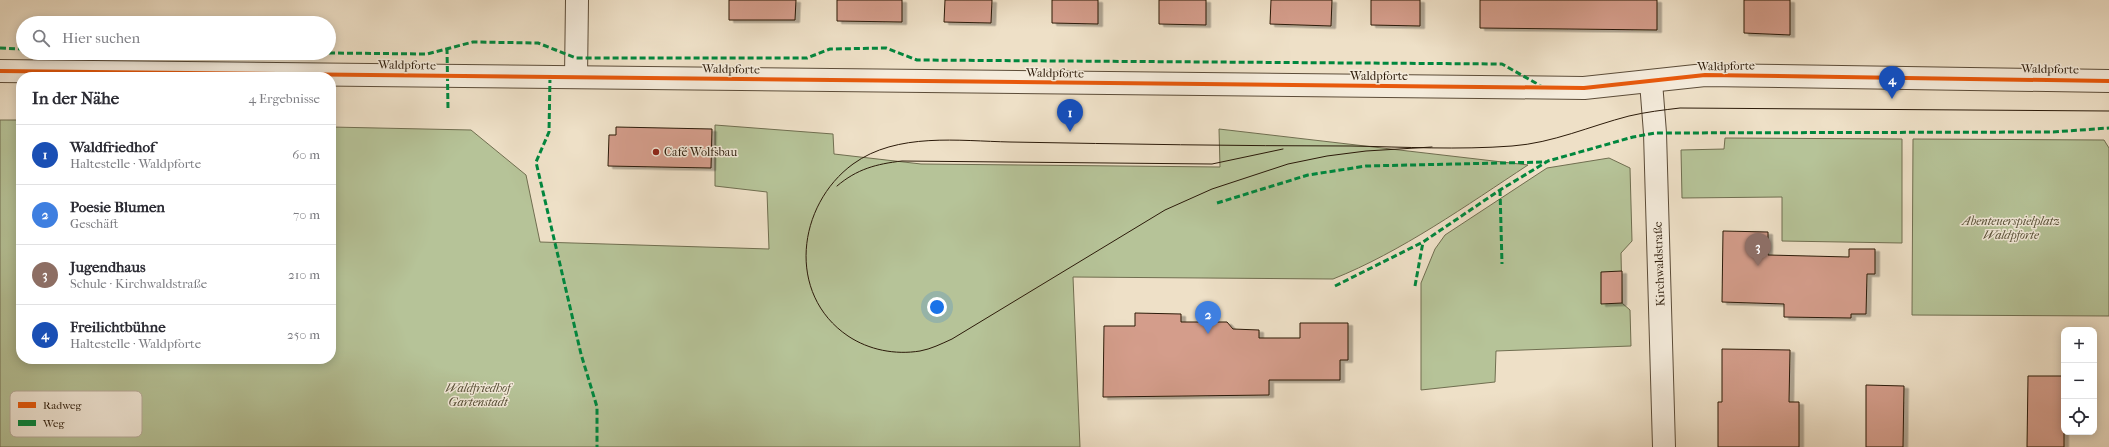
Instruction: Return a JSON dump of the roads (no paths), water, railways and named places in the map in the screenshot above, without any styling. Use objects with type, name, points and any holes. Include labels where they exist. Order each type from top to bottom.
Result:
[{"type":"street","points":[[576,77],[577,0]]},
{"type":"street","name":"Waldpforte","points":[[0,71],[96,72]]},
{"type":"street","name":"Waldpforte","points":[[336,74],[1584,88],[1712,75],[2109,81]]},
{"type":"street","name":"Kirchwaldstraße","points":[[1651,82],[1655,133],[1664,447]]},
{"type":"tram line","points":[[1432,147],[1366,151],[1327,156],[1288,164],[1212,189],[1165,210],[952,339],[932,348],[920,351],[892,352],[882,350],[865,345],[848,336],[828,318],[815,297],[808,274],[806,250],[810,225],[820,202],[834,181],[853,164],[870,154],[889,147],[909,143],[950,140],[1266,146],[1351,146],[1411,147],[1432,148],[1472,148],[1527,144],[1571,134],[1629,116],[1680,108],[2109,111]]},
{"type":"tram line","points":[[837,186],[852,175],[867,168],[902,161],[1212,164],[1283,149]]},
{"type":"place","name":"Freilichtbühne","points":[[1892,99]]},
{"type":"place","name":"Waldfriedhof","points":[[1070,132]]},
{"type":"place","name":"Café Wolfsbau","points":[[656,152]]},
{"type":"place","name":"Jugendhaus","points":[[1758,266]]},
{"type":"place","name":"Poesie Blumen","points":[[1208,334]]},
{"type":"park label","name":"Abenteuerspielplatz Waldpforte","points":[[2011,228]]},
{"type":"park label","name":"Waldfriedhof Gartenstadt","points":[[478,395]]}]
